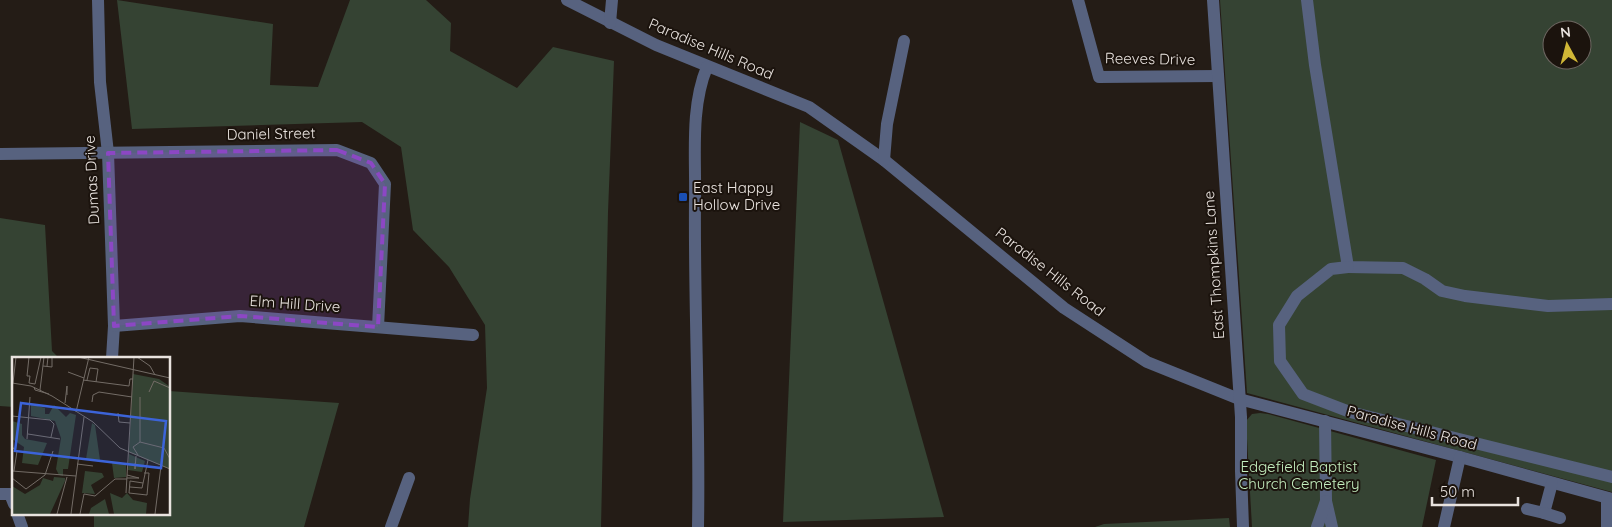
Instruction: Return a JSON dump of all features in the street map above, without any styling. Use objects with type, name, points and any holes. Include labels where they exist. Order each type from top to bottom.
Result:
[{"type":"street","name":"Dumas Drive","points":[[98,0],[100,82],[108,152],[114,326],[112,357]]},
{"type":"street","name":"Paradise Hills Road","points":[[567,0],[656,45],[809,107],[884,160],[1064,308],[1147,362],[1239,399],[1460,457],[1610,499]]},
{"type":"street","points":[[610,23],[612,0]]},
{"type":"street","name":"Reeves Drive","points":[[1078,0],[1099,77],[1218,76]]},
{"type":"street","name":"East Thompkins Lane","points":[[1213,0],[1239,399],[1243,527]]},
{"type":"street","points":[[1307,0],[1315,64],[1348,267]]},
{"type":"street","points":[[884,160],[887,124],[904,41]]},
{"type":"street","points":[[698,527],[699,458],[694,270],[696,151],[697,100],[700,83],[707,67]]},
{"type":"street","name":"Daniel Street","points":[[0,154],[337,150],[371,163],[385,184],[378,327]]},
{"type":"street","points":[[1612,304],[1548,306],[1465,296],[1442,291],[1425,279],[1403,268],[1348,267],[1331,269],[1297,296],[1279,325],[1280,361],[1303,394],[1350,412],[1612,477]]},
{"type":"street","name":"Elm Hill Drive","points":[[114,326],[240,316],[473,335]]},
{"type":"street","points":[[1325,422],[1326,501],[1332,527]]},
{"type":"street","points":[[1444,527],[1460,457]]},
{"type":"street","points":[[391,527],[409,478]]},
{"type":"street","points":[[1544,513],[1552,483]]},
{"type":"street","points":[[0,494],[10,494],[12,499]]},
{"type":"street","points":[[1607,527],[1610,499]]},
{"type":"street","points":[[1317,527],[1326,501]]},
{"type":"street","points":[[1527,509],[1560,518]]},
{"type":"street","points":[[17,514],[22,527]]},
{"type":"highlighted area","points":[[337,150],[371,163],[385,184],[378,327],[240,316],[114,326],[108,153]]},
{"type":"green space","points":[[117,0],[273,24],[270,85],[318,87],[350,0],[426,0],[451,23],[450,51],[517,88],[553,47],[614,61],[608,212],[601,527],[468,527],[470,499],[487,388],[485,325],[449,267],[413,230],[401,147],[362,122],[132,129]]},
{"type":"green space","points":[[1220,0],[1612,0],[1612,492],[1247,393]]},
{"type":"green space","points":[[800,122],[838,140],[944,517],[783,522]]},
{"type":"green space","points":[[0,218],[45,225],[52,351],[58,357],[12,357],[12,407],[0,406]]},
{"type":"green space","points":[[170,391],[339,403],[304,527],[94,527],[94,514],[170,514]]},
{"type":"green space","name":"Edgefield Baptist Church Cemetery","points":[[1260,413],[1436,460],[1422,527],[1252,527],[1246,421],[1252,414]]},
{"type":"green space","points":[[1229,518],[1230,527],[1095,527],[1104,524]]},
{"type":"place","name":"East Happy Hollow Drive","points":[[683,197]]}]
